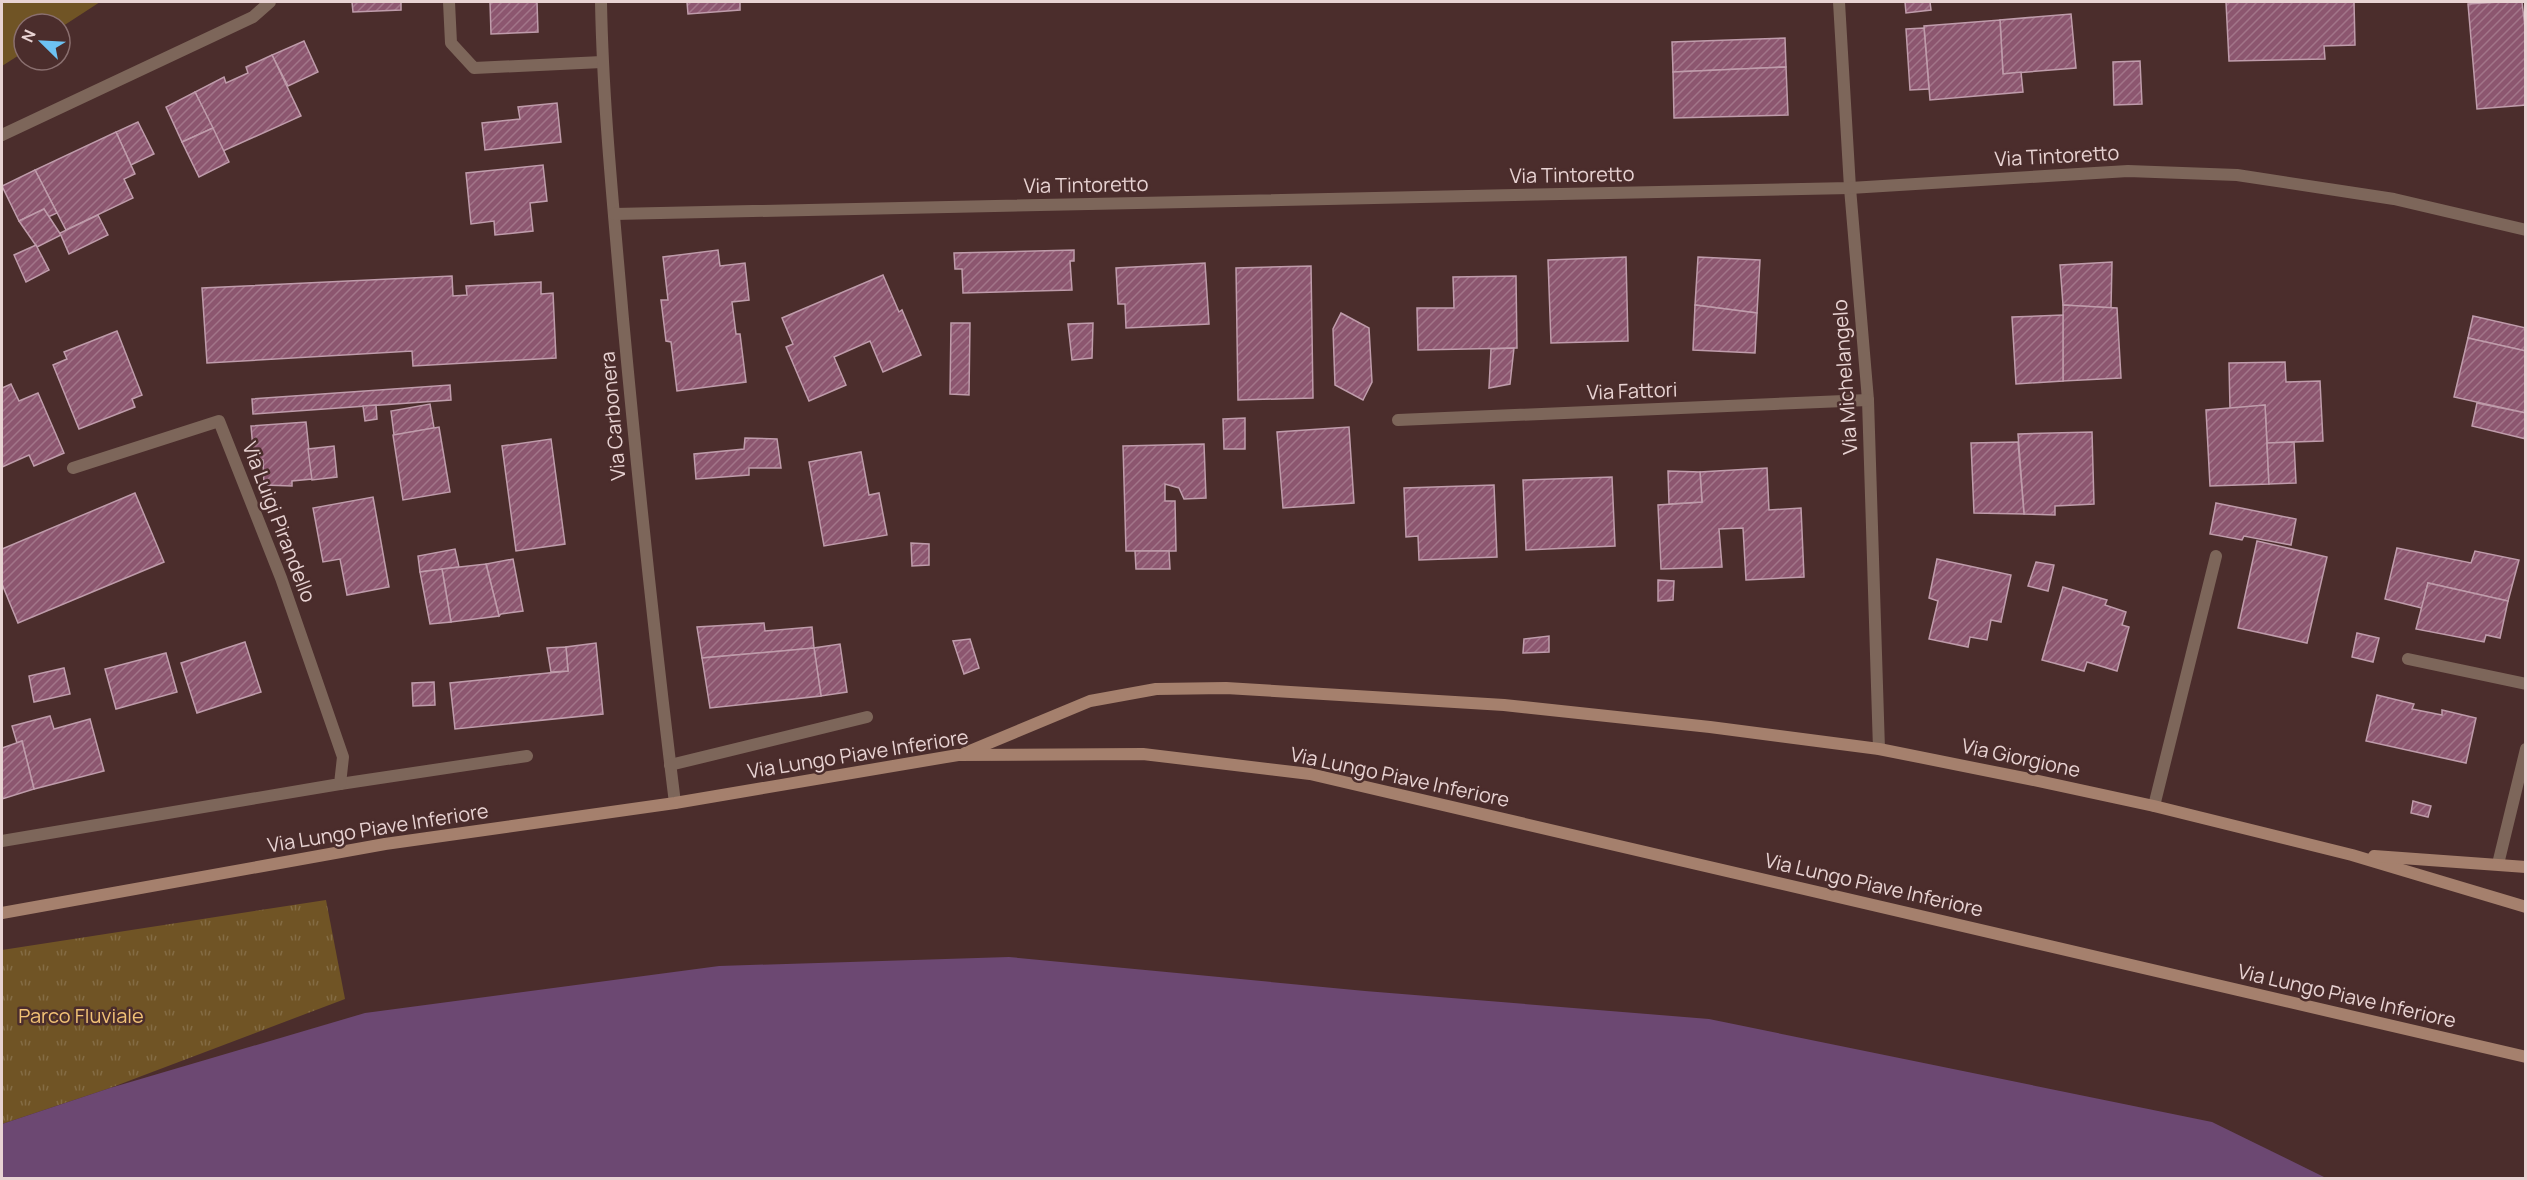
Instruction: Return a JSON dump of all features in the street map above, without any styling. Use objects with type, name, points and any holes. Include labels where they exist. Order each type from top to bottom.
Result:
[{"type":"main road","name":"Via Giorgione","points":[[958,755],[1090,701],[1156,689],[1226,688],[1504,705],[1721,729],[1879,750],[2154,806],[2352,855],[2526,907]]},
{"type":"main road","name":"Via Lungo Piave Inferiore","points":[[2,913],[385,844],[675,803],[958,755],[1143,754],[1310,774],[2526,1057]]},
{"type":"main road","name":"Via Giorgione","points":[[2352,855],[2526,867]]},
{"type":"street","points":[[2,135],[253,17],[270,2]]},
{"type":"street","points":[[449,2],[451,43],[474,68],[602,62]]},
{"type":"street","name":"Via Carbonera","points":[[601,2],[602,62],[637,474],[675,803]]},
{"type":"street","name":"Via Michelangelo","points":[[1839,2],[1850,188],[1868,400],[1879,750]]},
{"type":"street","name":"Via Tintoretto","points":[[614,214],[1850,188],[2128,171],[2237,175],[2394,199],[2526,230]]},
{"type":"street","name":"Via Fattori","points":[[1398,420],[1868,400]]},
{"type":"street","name":"Via Luigi Pirandello","points":[[73,468],[219,421],[281,578],[343,757],[340,784]]},
{"type":"street","points":[[2154,806],[2216,556]]},
{"type":"street","points":[[2408,659],[2526,684]]},
{"type":"street","points":[[670,765],[867,717]]},
{"type":"street","points":[[2498,864],[2526,750]]},
{"type":"street","points":[[2,841],[340,784],[527,756]]},
{"type":"green space","points":[[2,2],[100,2],[72,20],[72,12],[12,12],[12,60],[2,66]]},
{"type":"green space","name":"Parco Fluviale","points":[[326,900],[345,999],[110,1088],[2,1124],[2,950]]},
{"type":"shaded area","points":[[1009,957],[1365,991],[1709,1019],[2212,1122],[2326,1178],[2,1178],[2,1124],[110,1088],[365,1013],[719,966]]},
{"type":"building","points":[[352,2],[401,2],[401,10],[353,12]]},
{"type":"building","points":[[490,2],[537,2],[538,32],[491,34]]},
{"type":"building","points":[[687,2],[740,2],[740,10],[688,14]]},
{"type":"building","points":[[1905,2],[1930,2],[1931,10],[1906,13]]},
{"type":"building","points":[[2226,2],[2354,2],[2355,45],[2324,46],[2325,59],[2229,61]]},
{"type":"building","points":[[2522,2],[2526,35],[2526,105],[2477,109],[2468,4]]},
{"type":"building","points":[[2071,14],[2076,68],[2003,74],[2000,20]]},
{"type":"building","points":[[2000,20],[2003,74],[2021,72],[2023,92],[1930,100],[1924,26]]},
{"type":"building","points":[[1924,28],[1929,89],[1910,90],[1906,29]]},
{"type":"building","points":[[1785,38],[1786,67],[1673,72],[1672,42]]},
{"type":"building","points":[[304,41],[318,72],[288,86],[272,55]]},
{"type":"building","points":[[272,55],[301,116],[223,151],[195,92],[224,77],[226,83],[248,73],[246,67]]},
{"type":"building","points":[[2140,61],[2142,104],[2114,105],[2113,62]]},
{"type":"building","points":[[1786,67],[1788,115],[1674,118],[1673,72]]},
{"type":"building","points":[[195,92],[213,128],[182,142],[166,107]]},
{"type":"building","points":[[557,103],[561,142],[485,150],[482,123],[520,119],[518,107]]},
{"type":"building","points":[[138,122],[154,154],[131,165],[116,132]]},
{"type":"building","points":[[213,128],[229,162],[199,177],[182,142]]},
{"type":"building","points":[[116,132],[135,174],[124,179],[133,198],[66,230],[35,170]]},
{"type":"building","points":[[543,165],[547,201],[530,203],[533,231],[495,235],[494,221],[471,224],[466,173]]},
{"type":"building","points":[[35,170],[57,213],[48,217],[44,209],[19,221],[2,186]]},
{"type":"building","points":[[44,209],[61,235],[37,247],[19,221]]},
{"type":"building","points":[[98,215],[108,235],[69,254],[60,233]]},
{"type":"building","points":[[36,245],[49,270],[26,282],[14,255]]},
{"type":"building","points":[[718,250],[720,266],[745,263],[749,300],[732,302],[736,334],[740,334],[746,382],[677,391],[671,342],[666,341],[661,300],[668,300],[663,257]]},
{"type":"building","points":[[1074,250],[1074,261],[1070,261],[1072,290],[963,293],[962,269],[955,269],[954,253]]},
{"type":"building","points":[[1626,257],[1628,341],[1551,343],[1548,260]]},
{"type":"building","points":[[1698,257],[1760,260],[1757,313],[1695,305]]},
{"type":"building","points":[[2112,262],[2111,308],[2063,305],[2060,265]]},
{"type":"building","points":[[1205,263],[1209,324],[1126,328],[1125,304],[1118,304],[1116,268]]},
{"type":"building","points":[[1311,266],[1313,398],[1238,400],[1236,268]]},
{"type":"building","points":[[883,275],[899,312],[902,310],[921,355],[883,372],[870,341],[834,357],[846,385],[809,401],[786,347],[793,344],[782,318]]},
{"type":"building","points":[[452,276],[453,296],[467,295],[466,286],[541,282],[541,294],[553,293],[556,358],[413,366],[412,351],[207,363],[202,288]]},
{"type":"building","points":[[1516,276],[1517,348],[1418,350],[1417,308],[1454,308],[1453,277]]},
{"type":"building","points":[[1695,305],[1757,313],[1755,353],[1693,350]]},
{"type":"building","points":[[2063,305],[2117,308],[2121,378],[2063,381]]},
{"type":"building","points":[[1341,313],[1369,328],[1372,382],[1363,400],[1335,385],[1333,329]]},
{"type":"building","points":[[2063,315],[2063,381],[2016,384],[2012,317]]},
{"type":"building","points":[[2473,316],[2526,328],[2526,351],[2468,338]]},
{"type":"building","points":[[951,323],[970,323],[969,395],[950,394]]},
{"type":"building","points":[[1093,323],[1092,358],[1072,360],[1068,324]]},
{"type":"building","points":[[117,331],[142,395],[132,399],[135,407],[79,429],[53,365],[67,359],[64,352]]},
{"type":"building","points":[[2468,338],[2526,351],[2526,413],[2454,397]]},
{"type":"building","points":[[1514,348],[1510,384],[1489,388],[1491,349]]},
{"type":"building","points":[[2285,362],[2286,382],[2320,381],[2323,441],[2267,443],[2265,405],[2230,409],[2229,363]]},
{"type":"building","points":[[11,384],[19,401],[38,393],[64,453],[34,466],[29,455],[2,467],[2,388]]},
{"type":"building","points":[[450,385],[451,400],[253,414],[252,399]]},
{"type":"building","points":[[2477,403],[2526,413],[2526,439],[2472,426]]},
{"type":"building","points":[[430,404],[434,428],[394,435],[391,411]]},
{"type":"building","points":[[376,405],[377,419],[365,421],[363,406]]},
{"type":"building","points":[[2265,405],[2269,484],[2210,486],[2206,410]]},
{"type":"building","points":[[1245,418],[1245,449],[1224,449],[1223,419]]},
{"type":"building","points":[[306,422],[312,479],[292,481],[292,486],[264,485],[263,460],[254,460],[251,426]]},
{"type":"building","points":[[439,427],[450,492],[403,500],[393,435]]},
{"type":"building","points":[[1349,427],[1354,503],[1283,508],[1277,432]]},
{"type":"building","points":[[2092,432],[2094,504],[2055,506],[2055,515],[2024,514],[2018,434]]},
{"type":"building","points":[[745,438],[777,439],[781,468],[749,468],[749,475],[696,479],[694,454],[744,449]]},
{"type":"building","points":[[551,439],[565,544],[516,551],[502,446]]},
{"type":"building","points":[[2018,442],[2024,514],[1974,513],[1971,443]]},
{"type":"building","points":[[2294,442],[2296,483],[2269,484],[2267,443]]},
{"type":"building","points":[[1204,444],[1206,498],[1184,499],[1179,488],[1165,484],[1165,501],[1175,501],[1176,551],[1126,551],[1123,446]]},
{"type":"building","points":[[334,446],[337,477],[312,480],[308,449]]},
{"type":"building","points":[[861,452],[869,495],[879,493],[887,535],[824,546],[809,462]]},
{"type":"building","points":[[1767,468],[1769,510],[1801,508],[1804,577],[1746,580],[1743,528],[1719,529],[1722,567],[1661,569],[1658,505],[1702,502],[1700,472]]},
{"type":"building","points":[[1668,471],[1700,472],[1702,502],[1669,504]]},
{"type":"building","points":[[1612,477],[1615,546],[1526,550],[1523,480]]},
{"type":"building","points":[[1494,485],[1497,557],[1419,560],[1418,536],[1406,537],[1404,488]]},
{"type":"building","points":[[135,493],[164,562],[18,623],[2,584],[2,549]]},
{"type":"building","points":[[373,497],[389,587],[347,595],[340,559],[323,562],[313,508]]},
{"type":"building","points":[[2216,503],[2296,519],[2291,545],[2244,536],[2242,540],[2210,534]]},
{"type":"building","points":[[2257,541],[2327,557],[2307,643],[2238,628]]},
{"type":"building","points":[[911,543],[929,544],[929,565],[912,566]]},
{"type":"building","points":[[2397,548],[2471,563],[2475,551],[2519,560],[2508,601],[2428,583],[2422,608],[2385,599]]},
{"type":"building","points":[[455,549],[459,567],[420,572],[418,556]]},
{"type":"building","points":[[1135,551],[1169,551],[1170,569],[1136,569]]},
{"type":"building","points":[[513,559],[523,611],[499,616],[486,564]]},
{"type":"building","points":[[1937,559],[2011,575],[2001,622],[1991,620],[1987,640],[1970,637],[1968,647],[1929,639],[1938,601],[1929,598]]},
{"type":"building","points":[[2036,562],[2054,565],[2048,591],[2028,586]]},
{"type":"building","points":[[486,564],[499,616],[451,622],[442,569]]},
{"type":"building","points":[[442,569],[451,622],[430,624],[420,572]]},
{"type":"building","points":[[1658,580],[1674,581],[1673,600],[1658,601]]},
{"type":"building","points":[[2428,583],[2508,601],[2500,638],[2486,635],[2484,642],[2416,629]]},
{"type":"building","points":[[2063,587],[2107,600],[2105,605],[2126,612],[2122,625],[2129,627],[2117,671],[2087,662],[2084,671],[2042,660]]},
{"type":"building","points":[[764,623],[765,631],[812,627],[814,648],[702,658],[697,627]]},
{"type":"building","points":[[2357,633],[2379,638],[2373,662],[2352,657]]},
{"type":"building","points":[[1549,636],[1549,652],[1523,653],[1524,639]]},
{"type":"building","points":[[970,639],[979,668],[964,674],[953,641]]},
{"type":"building","points":[[245,642],[261,692],[197,713],[181,663]]},
{"type":"building","points":[[596,643],[603,714],[455,729],[450,683],[568,671],[566,647]]},
{"type":"building","points":[[840,644],[847,692],[821,696],[814,648]]},
{"type":"building","points":[[566,647],[568,671],[551,672],[547,648]]},
{"type":"building","points":[[814,648],[821,696],[710,708],[702,658]]},
{"type":"building","points":[[166,653],[177,692],[116,709],[105,669]]},
{"type":"building","points":[[64,668],[70,694],[34,702],[29,676]]},
{"type":"building","points":[[434,682],[435,705],[413,706],[412,683]]},
{"type":"building","points":[[2377,695],[2414,704],[2412,709],[2442,715],[2442,710],[2476,718],[2466,763],[2366,741]]},
{"type":"building","points":[[50,716],[54,729],[90,719],[104,771],[34,789],[22,741],[17,743],[12,726]]},
{"type":"building","points":[[22,741],[34,789],[2,799],[2,748]]},
{"type":"building","points":[[2413,801],[2431,806],[2428,817],[2411,813]]}]
